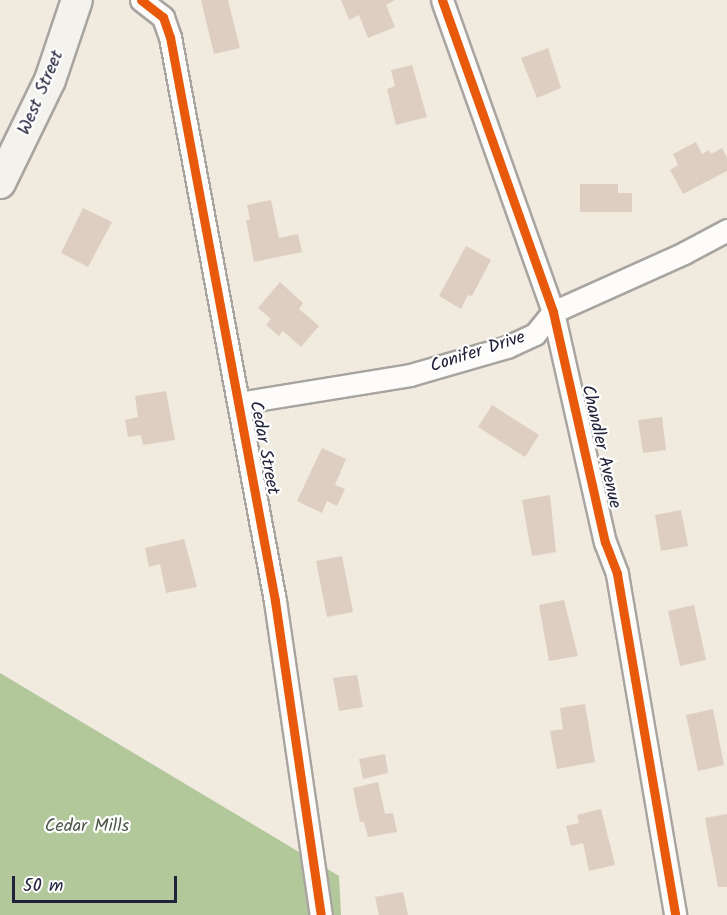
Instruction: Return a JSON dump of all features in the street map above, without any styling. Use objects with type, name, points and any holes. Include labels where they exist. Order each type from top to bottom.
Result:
[{"type":"main road","name":"West Street","points":[[0,183],[50,80],[78,0]]},
{"type":"street","name":"Cedar Street","points":[[141,0],[164,16],[170,37],[275,601],[321,915]]},
{"type":"street","name":"Chandler Avenue","points":[[442,0],[553,312],[605,542],[617,574],[675,915]]},
{"type":"street","name":"Conifer Drive","points":[[238,403],[420,372],[507,347],[535,334],[553,312],[684,253],[727,230]]},
{"type":"green space","name":"Cedar Mills","points":[[0,673],[339,876],[341,915],[0,915]]},
{"type":"building","points":[[201,0],[228,0],[240,48],[214,54]]},
{"type":"building","points":[[341,0],[395,0],[386,5],[395,27],[368,38],[359,15],[349,20]]},
{"type":"building","points":[[548,48],[561,88],[537,98],[521,58]]},
{"type":"building","points":[[412,65],[427,117],[396,125],[387,89],[395,86],[391,70]]},
{"type":"building","points":[[696,142],[702,154],[709,150],[711,154],[722,148],[727,158],[727,171],[683,194],[670,170],[678,165],[673,154]]},
{"type":"building","points":[[580,184],[618,184],[618,193],[632,193],[632,212],[580,212]]},
{"type":"building","points":[[271,200],[279,238],[298,234],[302,252],[254,262],[246,220],[250,220],[247,205]]},
{"type":"building","points":[[83,208],[112,222],[88,267],[61,253]]},
{"type":"building","points":[[466,246],[491,260],[472,296],[468,295],[461,309],[439,296]]},
{"type":"building","points":[[280,282],[303,303],[299,309],[319,326],[301,347],[283,331],[279,336],[266,325],[271,319],[258,308]]},
{"type":"building","points":[[166,391],[175,440],[143,445],[141,435],[128,437],[125,420],[138,417],[135,396]]},
{"type":"building","points":[[492,405],[539,435],[525,457],[478,427]]},
{"type":"building","points":[[662,417],[666,450],[643,453],[638,420]]},
{"type":"building","points":[[322,448],[346,459],[335,485],[345,489],[337,506],[327,501],[322,513],[297,501]]},
{"type":"building","points":[[550,495],[556,552],[532,556],[522,500]]},
{"type":"building","points":[[681,510],[688,546],[661,551],[655,515]]},
{"type":"building","points":[[184,539],[197,587],[166,593],[160,564],[149,567],[145,548]]},
{"type":"building","points":[[342,556],[353,612],[327,617],[316,561]]},
{"type":"building","points":[[564,600],[578,656],[549,661],[539,605]]},
{"type":"building","points":[[694,605],[706,660],[680,666],[668,611]]},
{"type":"building","points":[[357,675],[363,707],[339,711],[333,678]]},
{"type":"building","points":[[585,704],[595,762],[557,769],[550,731],[563,729],[560,708]]},
{"type":"building","points":[[713,709],[724,765],[698,771],[686,715]]},
{"type":"building","points":[[385,754],[388,773],[363,779],[359,759]]},
{"type":"building","points":[[378,782],[385,814],[393,813],[397,832],[368,837],[364,822],[360,822],[353,788]]},
{"type":"building","points":[[601,809],[615,865],[589,871],[583,843],[571,846],[566,826],[579,823],[577,815]]},
{"type":"building","points":[[727,814],[727,887],[718,887],[705,818]]},
{"type":"building","points":[[403,892],[408,915],[379,915],[375,897]]},
{"type":"cycle path","points":[[141,0],[163,17],[170,37],[275,601],[321,915]]},
{"type":"cycle path","points":[[442,0],[553,312],[605,542],[617,574],[675,915]]}]
